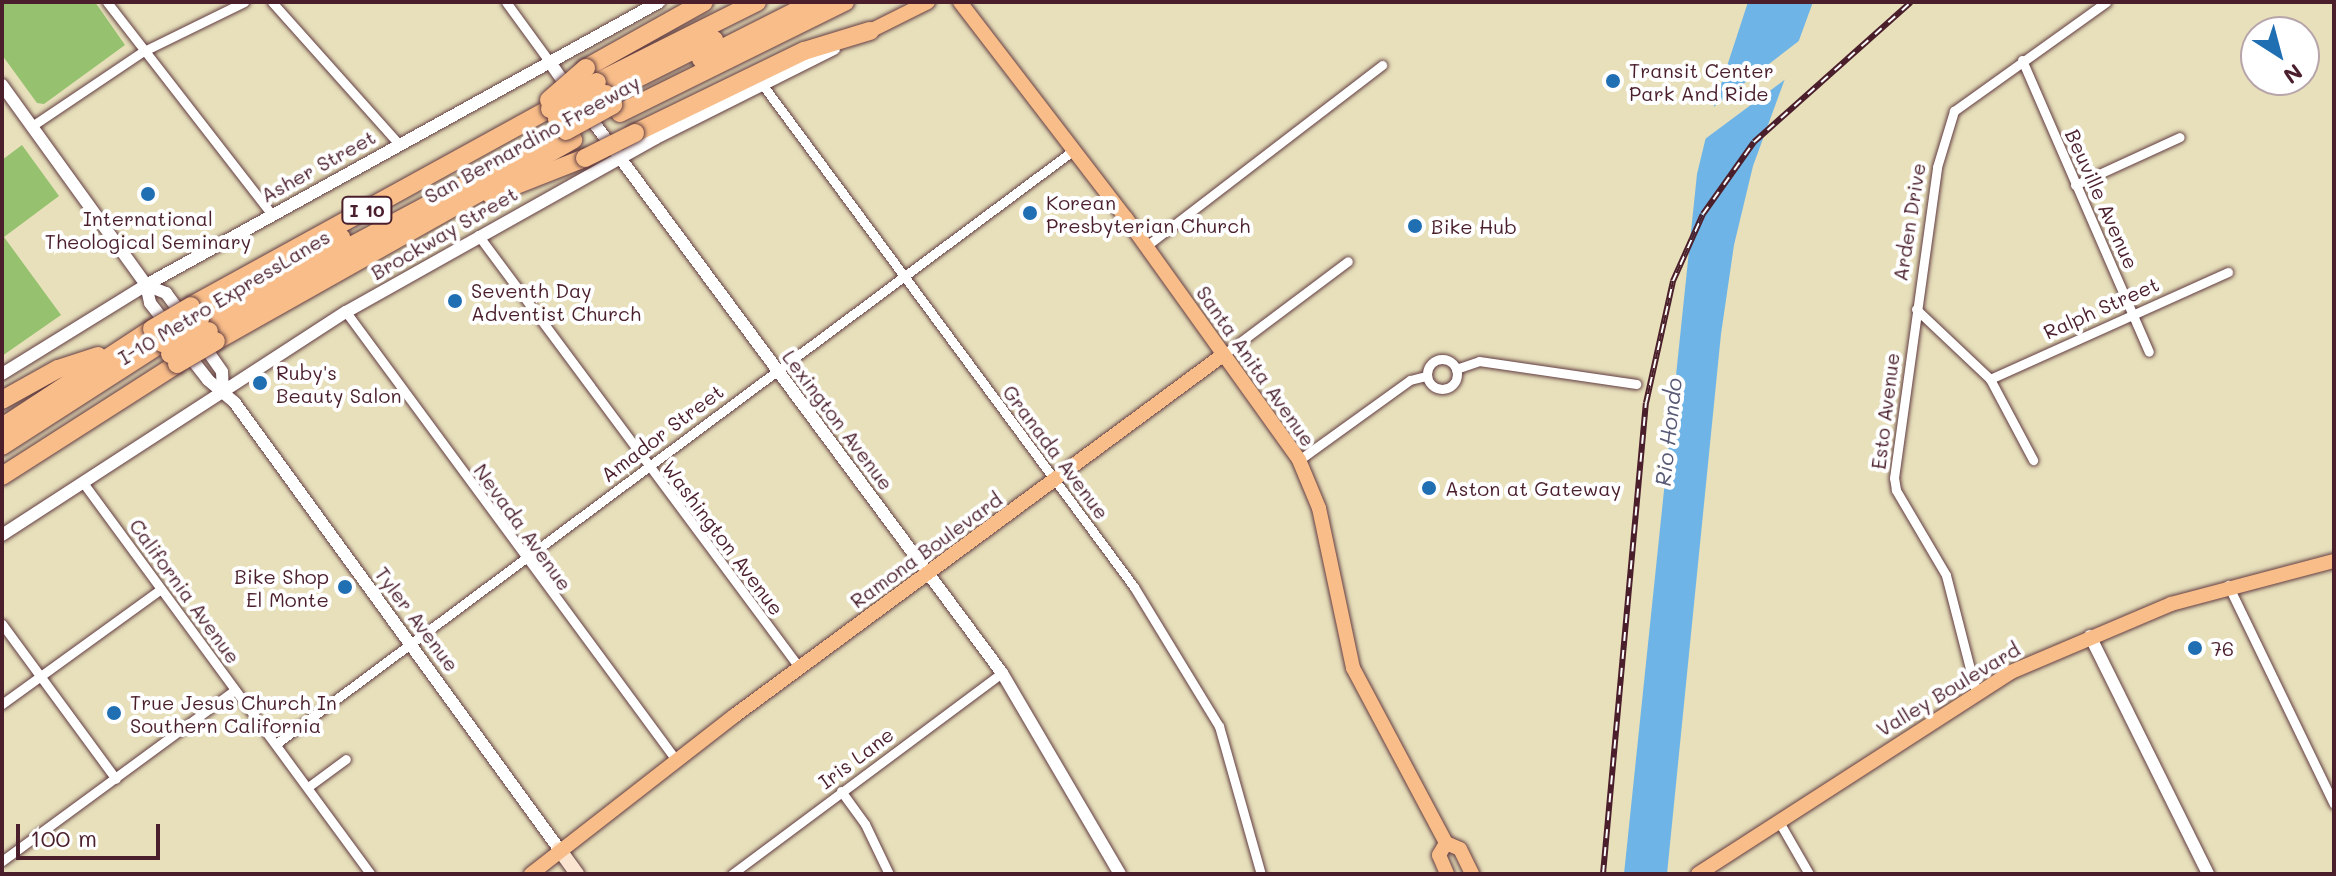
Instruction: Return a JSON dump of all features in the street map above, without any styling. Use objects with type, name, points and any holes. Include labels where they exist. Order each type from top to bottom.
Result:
[{"type":"highway","points":[[604,93],[704,2]]},
{"type":"highway","name":"San Bernardino Freeway","points":[[2,427],[119,350],[165,348],[204,324],[468,200],[556,119],[757,2]]},
{"type":"highway","points":[[604,93],[787,2]]},
{"type":"highway","points":[[604,93],[814,2]]},
{"type":"highway","name":"San Bernardino Freeway","points":[[2,476],[165,348],[556,119],[604,93],[845,2]]},
{"type":"highway","points":[[468,200],[506,192],[585,158],[804,51],[870,31]]},
{"type":"highway","name":"I-10 Metro ExpressLanes","points":[[204,324],[351,246],[556,119]]},
{"type":"highway","name":"I-10 Metro ExpressLanes","points":[[2,446],[165,348]]},
{"type":"highway","name":"I-10 Metro ExpressLanes","points":[[2,461],[165,348]]},
{"type":"highway","points":[[2,400],[58,369],[119,350]]},
{"type":"main road","name":"Brockway Street","points":[[870,31],[928,2]]},
{"type":"main road","name":"Santa Anita Avenue","points":[[960,2],[1145,247],[1299,460],[1319,508],[1353,668],[1446,843],[1460,849],[1472,874]]},
{"type":"main road","name":"Ramona Boulevard","points":[[531,874],[559,849],[799,667],[1223,355]]},
{"type":"main road","name":"Valley Boulevard","points":[[1698,874],[1976,692],[2090,636],[2228,585],[2334,561]]},
{"type":"main road","name":"Santa Anita Avenue","points":[[1446,843],[1439,855],[1447,874]]},
{"type":"main road","name":"Tyler Avenue","points":[[559,849],[577,874]]},
{"type":"street","points":[[107,2],[142,52],[272,215]]},
{"type":"street","points":[[32,126],[142,52],[244,2]]},
{"type":"street","points":[[272,2],[399,144]]},
{"type":"street","name":"Lexington Avenue","points":[[506,2],[1002,673],[1120,874]]},
{"type":"street","name":"Asher Street","points":[[2,374],[146,285],[659,2]]},
{"type":"street","points":[[2022,60],[2106,2]]},
{"type":"street","name":"Brockway Street","points":[[2,535],[346,312],[478,235],[762,84],[870,31]]},
{"type":"street","name":"Arden Drive","points":[[2022,60],[1954,111],[1943,139],[1916,309],[1990,379],[2033,460]]},
{"type":"street","name":"Beuville Avenue","points":[[2022,60],[2149,352]]},
{"type":"street","points":[[1145,247],[1382,65]]},
{"type":"street","name":"Granada Avenue","points":[[762,84],[1134,587],[1219,726],[1261,874]]},
{"type":"street","name":"Tyler Avenue","points":[[2,85],[146,285],[150,303],[207,379],[223,390],[559,849]]},
{"type":"street","points":[[2075,185],[2180,137]]},
{"type":"street","name":"Amador Street","points":[[276,744],[901,275],[1071,152]]},
{"type":"street","name":"Washington Avenue","points":[[478,235],[647,467],[799,667]]},
{"type":"street","name":"Ramona Boulevard","points":[[1223,355],[1348,261]]},
{"type":"street","name":"Ralph Street","points":[[1990,379],[2228,272]]},
{"type":"street","name":"Tyler Avenue","points":[[146,285],[166,293],[222,372],[223,390]]},
{"type":"street","name":"Esto Avenue","points":[[1916,309],[1896,490],[1946,575],[1976,692]]},
{"type":"street","name":"Nevada Avenue","points":[[346,312],[524,560],[676,760]]},
{"type":"street","points":[[1440,359],[1456,369],[1455,382],[1443,390],[1430,384],[1426,376],[1429,367],[1440,359]]},
{"type":"street","points":[[1456,369],[1479,361],[1636,384]]},
{"type":"street","points":[[1299,460],[1410,380],[1426,376]]},
{"type":"street","name":"California Avenue","points":[[84,484],[371,874]]},
{"type":"street","points":[[2228,585],[2334,804]]},
{"type":"street","points":[[2,704],[161,589]]},
{"type":"street","points":[[2,624],[116,779]]},
{"type":"street","points":[[2090,636],[2208,874]]},
{"type":"street","name":"Iris Lane","points":[[732,874],[1002,673]]},
{"type":"street","points":[[2,861],[235,690]]},
{"type":"street","points":[[308,787],[346,759]]},
{"type":"street","points":[[841,791],[865,824],[889,874]]},
{"type":"street","points":[[1778,820],[1809,874]]},
{"type":"green space","points":[[2,2],[95,2],[125,45],[44,104],[37,103],[2,55]]},
{"type":"green space","points":[[22,145],[59,196],[4,237],[61,315],[2,356],[2,160]]},
{"type":"water","points":[[1748,2],[1813,2],[1753,166],[1734,245],[1721,334],[1667,874],[1624,874],[1697,174],[1712,112]]},
{"type":"pier","points":[[1804,37],[1791,75],[1701,142],[1707,112]]},
{"type":"railway","points":[[1603,874],[1646,403],[1673,281],[1703,214],[1754,142],[1911,2]]},
{"type":"place","name":"Transit Center Park And Ride","points":[[1613,81]]},
{"type":"place","name":"International Theological Seminary","points":[[148,194]]},
{"type":"place","name":"Korean Presbyterian Church","points":[[1030,213]]},
{"type":"place","name":"Bike Hub","points":[[1415,226]]},
{"type":"place","name":"Seventh Day Adventist Church","points":[[455,301]]},
{"type":"place","name":"Ruby's Beauty Salon","points":[[260,383]]},
{"type":"place","name":"Aston at Gateway","points":[[1429,488]]},
{"type":"place","name":"Bike Shop El Monte","points":[[345,587]]},
{"type":"place","name":"76","points":[[2195,648]]},
{"type":"place","name":"True Jesus Church In Southern California","points":[[114,713]]},
{"type":"water label","name":"Rio Hondo","points":[[1668,432]]}]
